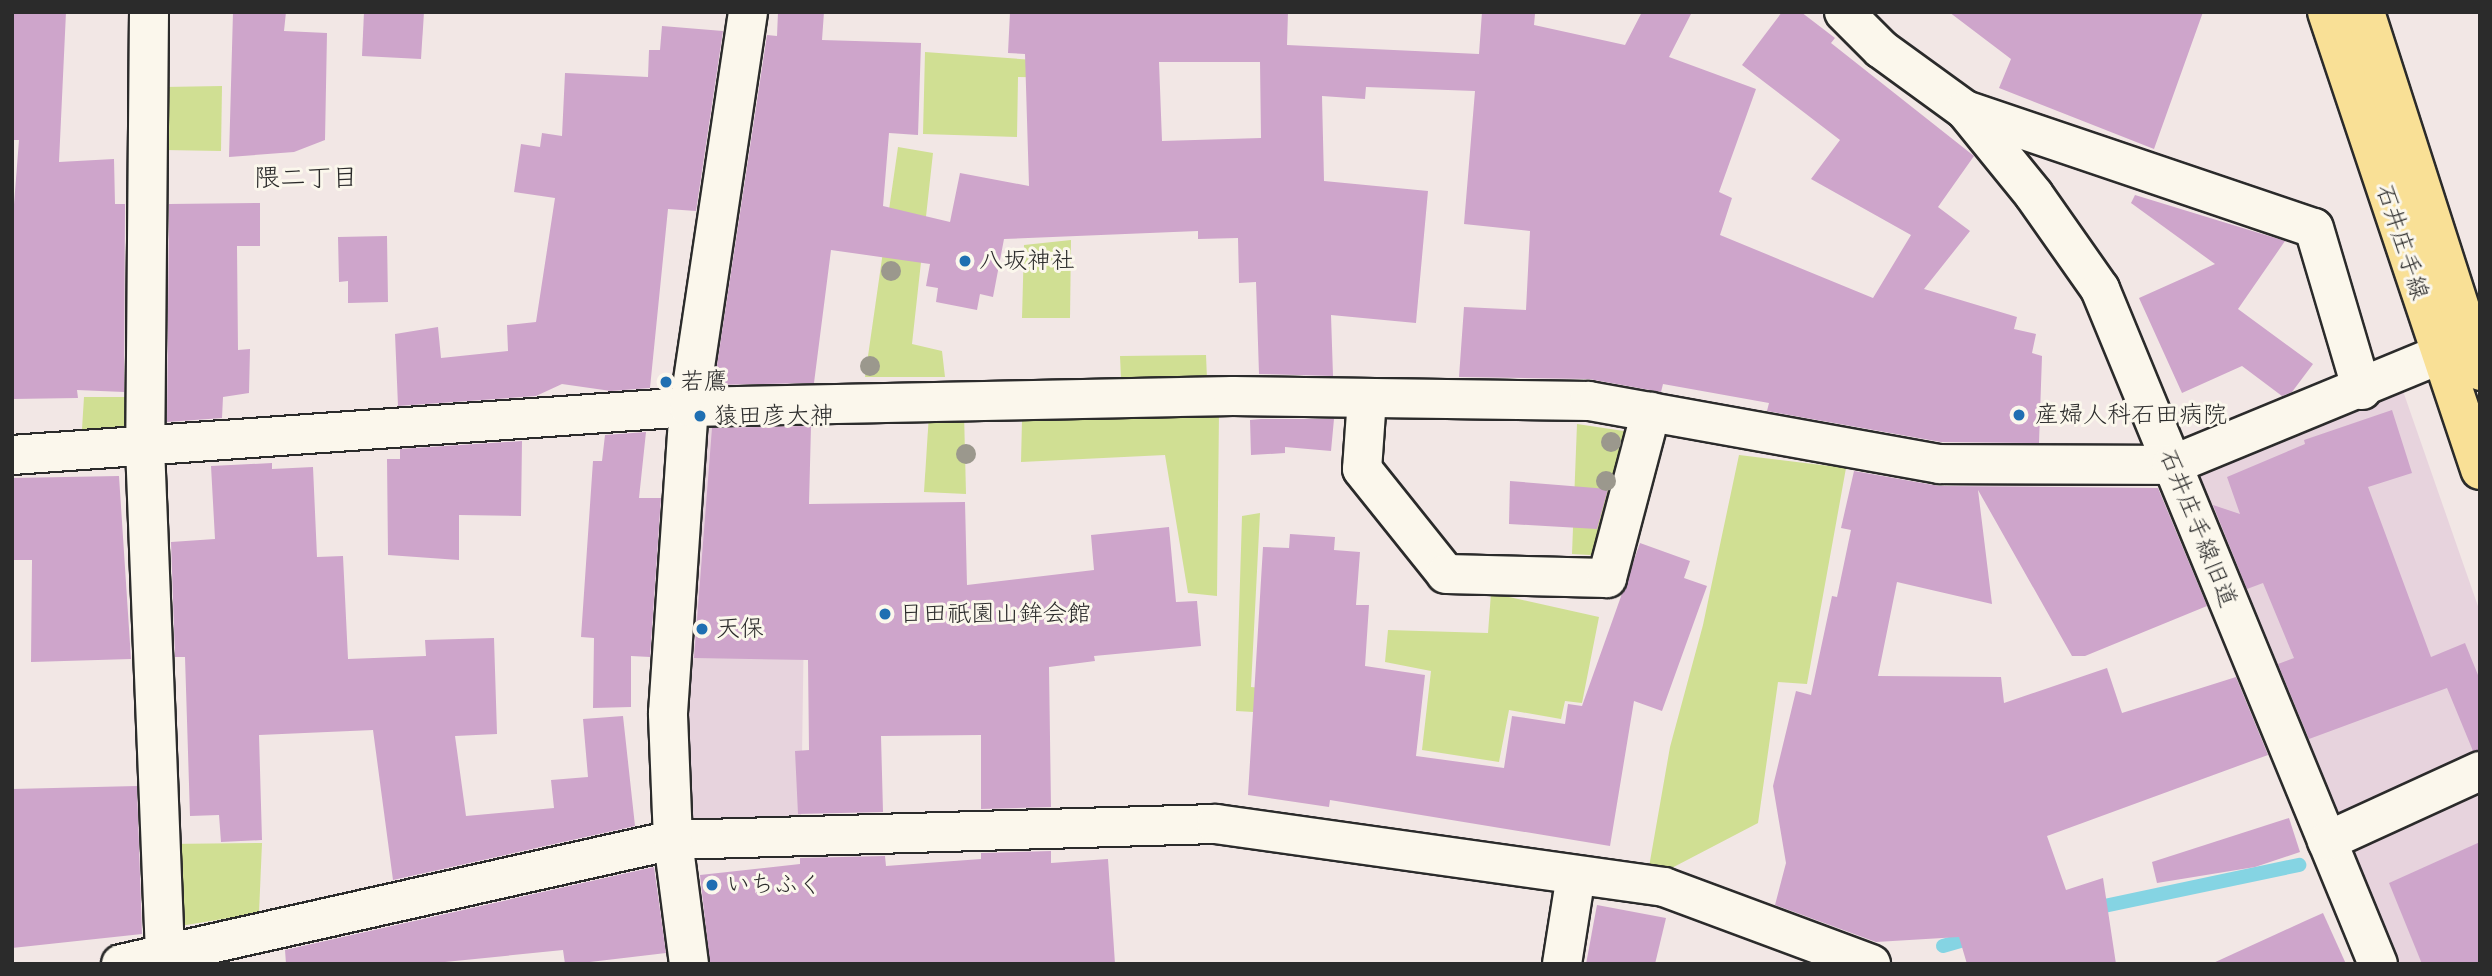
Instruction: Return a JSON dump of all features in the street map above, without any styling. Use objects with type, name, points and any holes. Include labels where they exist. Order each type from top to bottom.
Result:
[{"type":"main road","name":"石井庄手線","points":[[2327,12],[2467,352]]},
{"type":"main road","name":"石井庄手線","points":[[2365,12],[2467,352],[2480,470]]},
{"type":"street","points":[[149,12],[145,447],[164,953]]},
{"type":"street","points":[[689,964],[673,840],[668,713],[689,407],[748,12]]},
{"type":"street","name":"石井庄手線旧道","points":[[1844,12],[1881,49],[1965,110],[2034,195],[2100,289],[2378,964]]},
{"type":"street","points":[[1965,110],[2314,228],[2362,390]]},
{"type":"street","points":[[12,455],[689,407],[1102,395],[1589,401],[1939,464],[2172,465],[2467,352]]},
{"type":"street","points":[[1367,398],[1362,468],[1446,574],[1607,578],[1651,412]]},
{"type":"street","points":[[2327,841],[2480,771]]},
{"type":"street","points":[[121,964],[673,840],[1216,824],[1664,887],[1871,964]]},
{"type":"street","points":[[1562,964],[1576,875]]},
{"type":"shaded area","points":[[2403,391],[2480,612],[2480,964],[2393,964],[2186,476]]},
{"type":"shaded area","points":[[695,416],[807,417],[801,824],[677,830]]},
{"type":"green space","points":[[925,52],[1074,63],[1074,78],[1018,77],[1017,137],[923,134]]},
{"type":"green space","points":[[222,86],[221,151],[164,150],[164,87]]},
{"type":"green space","points":[[898,147],[933,153],[912,344],[942,351],[945,377],[865,377]]},
{"type":"green space","points":[[1071,240],[1070,318],[1022,318],[1024,245]]},
{"type":"green space","points":[[1206,355],[1207,379],[1121,378],[1120,356]]},
{"type":"green space","points":[[84,397],[136,397],[137,442],[81,445]]},
{"type":"green space","points":[[964,413],[966,494],[924,492],[929,414]]},
{"type":"green space","points":[[1219,413],[1217,596],[1188,593],[1165,455],[1021,462],[1022,420]]},
{"type":"green space","points":[[1577,424],[1637,433],[1607,556],[1572,554]]},
{"type":"green space","points":[[1739,455],[1846,468],[1807,684],[1778,682],[1758,823],[1666,871],[1649,867],[1670,747],[1703,625]]},
{"type":"green space","points":[[1260,513],[1251,687],[1273,689],[1271,713],[1236,711],[1242,516]]},
{"type":"green space","points":[[1491,593],[1599,617],[1582,703],[1565,701],[1561,719],[1509,710],[1499,762],[1422,750],[1431,671],[1385,662],[1388,630],[1488,633]]},
{"type":"green space","points":[[262,843],[259,913],[168,928],[166,844]]},
{"type":"building","points":[[12,12],[66,12],[59,162],[114,159],[115,204],[125,204],[124,392],[77,390],[78,398],[12,399],[12,230],[19,140],[12,140]]},
{"type":"building","points":[[233,12],[286,12],[284,31],[327,33],[325,140],[294,152],[229,157]]},
{"type":"building","points":[[364,12],[424,12],[421,59],[362,56]]},
{"type":"building","points":[[778,12],[824,12],[822,40],[921,43],[918,135],[889,133],[883,206],[950,222],[960,173],[1029,186],[1025,54],[1008,53],[1010,12],[1288,12],[1287,45],[1479,54],[1482,12],[1535,14],[1534,25],[1625,45],[1642,12],[1692,12],[1669,57],[1756,89],[1719,192],[1732,198],[1720,235],[1873,298],[1911,235],[1811,179],[1840,140],[1742,65],[1782,12],[1801,12],[1835,38],[1831,43],[1974,156],[1938,207],[1970,231],[1924,289],[2017,317],[2014,329],[2036,334],[2032,353],[2042,356],[2039,443],[1941,442],[1767,411],[1769,403],[1663,384],[1661,392],[1589,379],[1459,377],[1464,307],[1526,310],[1530,231],[1464,224],[1475,91],[1366,87],[1365,99],[1322,96],[1324,181],[1428,191],[1416,323],[1331,315],[1333,376],[1259,374],[1256,282],[1239,283],[1238,238],[1198,239],[1198,231],[1004,239],[993,297],[980,294],[977,310],[936,302],[938,288],[926,286],[930,264],[831,250],[814,383],[714,385],[767,35],[777,36]],"holes":[[[1159,62],[1260,62],[1261,138],[1162,141]]]},
{"type":"building","points":[[1949,12],[2203,12],[2154,149],[1999,88],[2011,59]]},
{"type":"building","points":[[662,26],[723,31],[696,211],[668,209],[650,388],[611,391],[562,384],[536,396],[398,406],[395,334],[438,327],[441,358],[508,351],[507,325],[536,322],[555,198],[514,192],[521,144],[540,147],[542,133],[562,136],[565,73],[648,77],[649,50],[660,50]]},
{"type":"building","points":[[2135,195],[2285,241],[2238,309],[2313,364],[2292,392],[2282,396],[2242,366],[2182,393],[2139,298],[2215,264],[2131,203]]},
{"type":"building","points":[[260,203],[260,246],[237,246],[238,350],[250,349],[249,393],[223,397],[222,418],[167,422],[169,204]]},
{"type":"building","points":[[387,236],[388,302],[348,303],[348,281],[339,282],[338,237]]},
{"type":"building","points":[[2392,410],[2412,473],[2368,487],[2431,657],[2465,643],[2480,680],[2480,750],[2473,751],[2447,688],[2309,739],[2278,664],[2294,658],[2263,583],[2247,589],[2213,505],[2240,514],[2227,477],[2305,444],[2304,440]]},
{"type":"building","points":[[1334,419],[1331,451],[1285,447],[1285,453],[1251,455],[1250,420]]},
{"type":"building","points":[[811,426],[809,504],[965,502],[967,585],[1094,570],[1091,535],[1169,527],[1176,602],[1197,601],[1201,646],[1094,656],[1095,661],[1049,667],[1051,807],[981,809],[981,735],[881,736],[883,812],[798,814],[795,751],[809,750],[808,660],[694,658],[712,428]]},
{"type":"building","points":[[646,432],[639,498],[661,498],[650,657],[631,656],[631,707],[593,708],[594,638],[581,637],[593,461],[602,461],[605,435]]},
{"type":"building","points":[[522,441],[521,516],[459,515],[459,560],[388,555],[387,459],[400,459],[400,449]]},
{"type":"building","points":[[272,463],[272,469],[313,467],[317,557],[343,556],[348,659],[426,656],[425,640],[494,638],[497,734],[455,736],[466,816],[554,808],[551,780],[588,777],[583,719],[623,716],[635,826],[393,880],[373,730],[259,735],[262,840],[221,842],[219,815],[190,816],[185,657],[175,657],[171,542],[215,539],[211,466]]},
{"type":"building","points":[[1854,471],[1939,486],[2158,488],[2207,606],[2085,656],[2072,656],[1978,490],[1992,604],[1897,582],[1878,676],[2001,677],[2004,703],[2107,668],[2122,713],[2236,677],[2268,755],[2047,836],[2066,890],[2103,878],[2116,964],[1967,964],[1959,937],[1876,942],[1775,905],[1786,863],[1773,786],[1796,691],[1811,695],[1832,596],[1837,597],[1851,530],[1841,528]]},
{"type":"building","points":[[119,476],[131,659],[31,662],[32,560],[12,560],[12,478]]},
{"type":"building","points":[[1510,481],[1608,489],[1597,529],[1509,524]]},
{"type":"building","points":[[1290,534],[1335,537],[1334,550],[1360,552],[1356,605],[1369,605],[1365,666],[1425,675],[1416,756],[1504,768],[1512,716],[1565,724],[1568,704],[1582,706],[1640,543],[1690,561],[1684,578],[1707,586],[1662,711],[1634,701],[1610,846],[1330,800],[1329,807],[1248,795],[1263,547],[1289,548]]},
{"type":"building","points":[[137,786],[142,934],[12,948],[12,789]]},
{"type":"building","points":[[2289,818],[2300,852],[2255,867],[2157,883],[2152,862]]},
{"type":"building","points":[[2480,842],[2480,964],[2422,964],[2389,883]]},
{"type":"building","points":[[1051,851],[1051,863],[1108,859],[1115,964],[710,964],[700,875],[800,864],[800,858],[885,856],[886,866],[981,859],[981,853]]},
{"type":"building","points":[[654,867],[666,953],[573,964],[565,964],[563,950],[425,964],[286,964],[285,950]]},
{"type":"building","points":[[1597,905],[1666,918],[1655,964],[1586,964]]},
{"type":"building","points":[[2323,913],[2346,964],[2211,964],[2305,921]]},
{"type":"waterway","points":[[2090,909],[2299,865]]},
{"type":"waterway","points":[[1943,946],[1979,936]]},
{"type":"place","name":"八坂神社","points":[[965,261]]},
{"type":"place","name":"若鷹","points":[[666,382]]},
{"type":"place","name":"産婦人科石田病院","points":[[2019,415]]},
{"type":"place","name":"猿田彦大神","points":[[700,416]]},
{"type":"place","name":"日田祇園山鉾会館","points":[[885,614]]},
{"type":"place","name":"天保","points":[[702,629]]},
{"type":"place","name":"いちふく","points":[[712,885]]},
{"type":"district","name":"隈二丁目","points":[[306,179]]}]
